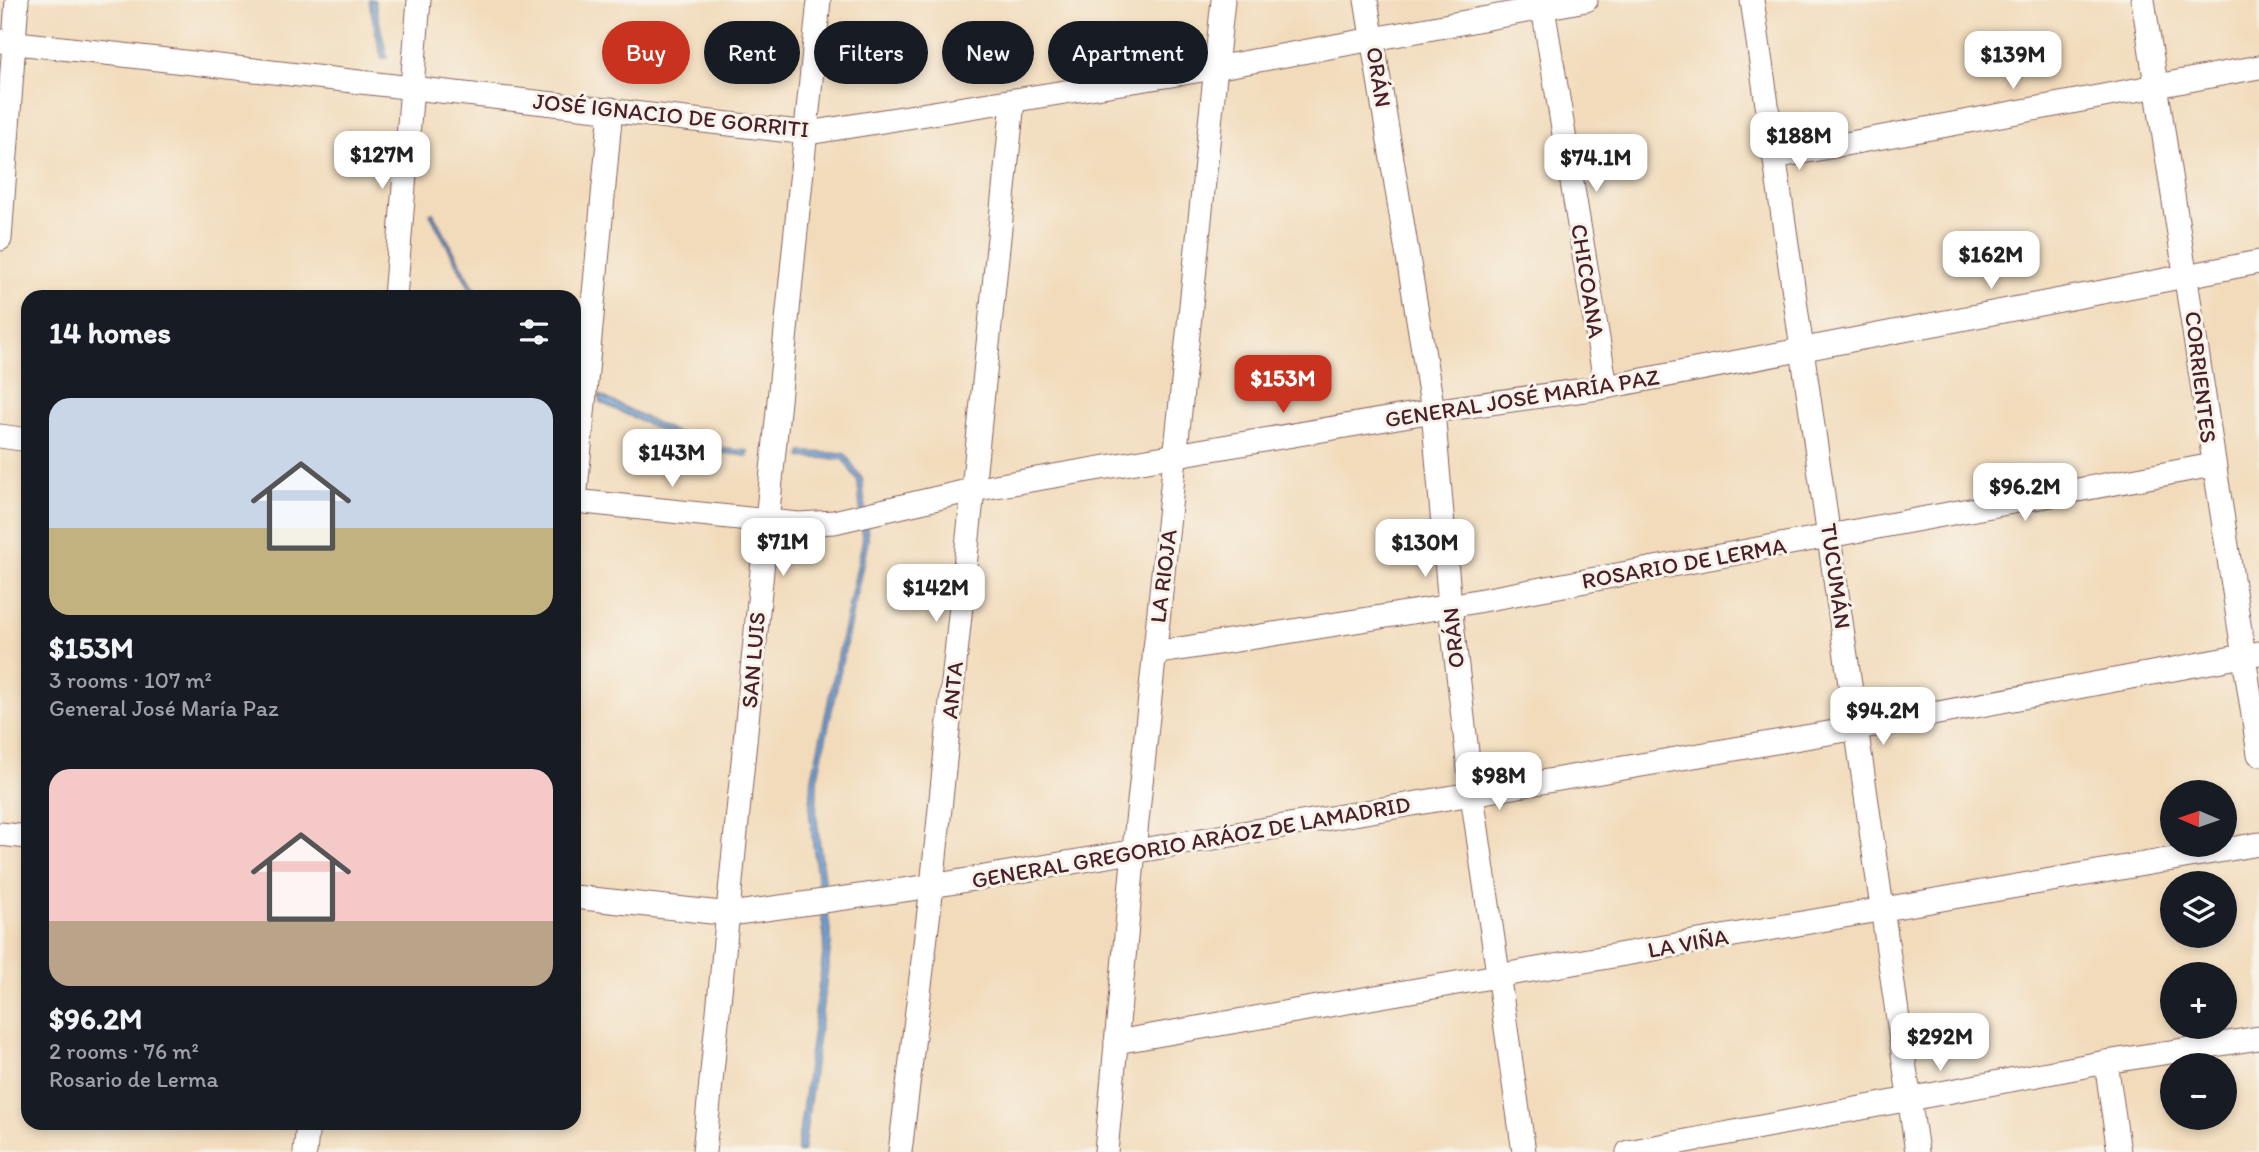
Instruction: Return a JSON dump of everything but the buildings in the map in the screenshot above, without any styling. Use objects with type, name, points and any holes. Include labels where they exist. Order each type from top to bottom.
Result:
[{"type":"street","points":[[0,239],[7,41],[17,0]]},
{"type":"street","points":[[396,290],[419,0]]},
{"type":"street","name":"SAN LUIS","points":[[704,1152],[730,914],[766,520],[808,133],[819,0]]},
{"type":"street","name":"LA RIOJA","points":[[1106,1152],[1154,653],[1177,456],[1223,0]]},
{"type":"street","name":"ORÁN","points":[[1366,0],[1433,411],[1450,606],[1472,795],[1524,1152]]},
{"type":"street","name":"JOSÉ IGNACIO DE GORRITI","points":[[7,41],[808,133],[1215,68],[1586,0]]},
{"type":"street","name":"TUCUMÁN","points":[[1752,0],[1917,1152]]},
{"type":"street","name":"CORRIENTES","points":[[2143,0],[2188,275],[2213,466],[2251,655],[2259,754]]},
{"type":"street","name":"CHICOANA","points":[[1543,8],[1606,387]]},
{"type":"street","points":[[1775,157],[2259,67]]},
{"type":"street","name":"ANTA","points":[[900,1152],[932,886],[1013,102]]},
{"type":"street","points":[[581,436],[611,109]]},
{"type":"street","name":"GENERAL JOSÉ MARÍA PAZ","points":[[581,502],[797,523],[834,522],[972,490],[1433,411],[1606,387],[2259,262]]},
{"type":"street","points":[[0,436],[21,439]]},
{"type":"street","name":"ROSARIO DE LERMA","points":[[1154,653],[1450,606],[2213,466]]},
{"type":"street","name":"GENERAL GREGORIO ARÁOZ DE LAMADRID","points":[[581,898],[730,914],[932,886],[1858,728],[2251,655]]},
{"type":"street","points":[[0,834],[21,837]]},
{"type":"street","name":"LA VIÑA","points":[[1116,1042],[2259,844]]},
{"type":"street","points":[[1628,1152],[2106,1062],[2259,1038]]},
{"type":"street","points":[[2106,1062],[2119,1152]]},
{"type":"street","points":[[304,1152],[307,1130]]},
{"type":"water","points":[[369,0],[374,0],[387,58],[382,58]]},
{"type":"water","points":[[433,213],[475,290],[471,290],[430,214]]},
{"type":"water","points":[[599,395],[707,448],[748,451],[748,456],[705,451],[600,402]]},
{"type":"water","points":[[802,452],[845,454],[862,479],[868,540],[817,779],[816,815],[831,942],[803,1152],[797,1152],[825,942],[810,815],[812,779],[863,540],[858,481],[843,459],[801,457]]}]
